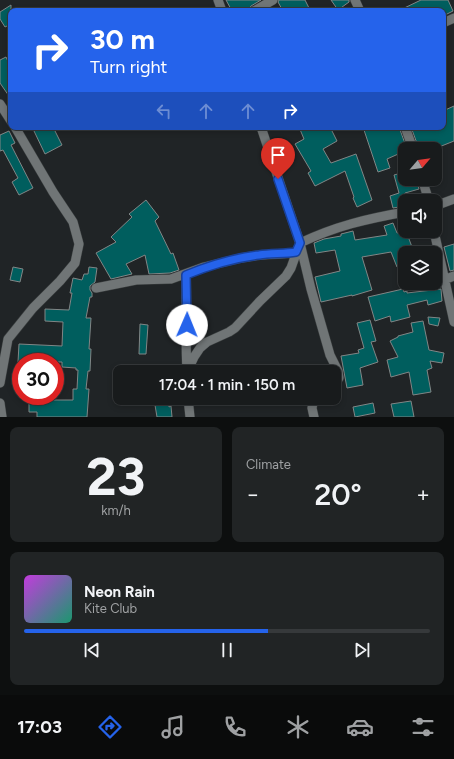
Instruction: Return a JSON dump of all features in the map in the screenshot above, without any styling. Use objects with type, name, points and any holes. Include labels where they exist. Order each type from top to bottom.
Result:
[{"type":"street","points":[[259,8],[273,0]]},
{"type":"street","points":[[0,104],[8,116]]},
{"type":"street","points":[[0,383],[8,340],[33,308],[60,281],[75,263],[79,244],[73,222],[53,192],[17,130]]},
{"type":"street","points":[[262,130],[300,243],[311,289],[330,355],[335,365]]},
{"type":"street","points":[[406,130],[410,142]]},
{"type":"street","points":[[442,203],[454,199]]},
{"type":"street","points":[[190,365],[200,348],[207,342],[229,332],[234,328],[286,276],[291,268],[300,243],[345,224],[398,213]]},
{"type":"street","points":[[435,238],[454,322]]},
{"type":"street","points":[[96,288],[136,280],[164,280],[186,275],[204,267],[241,258],[296,252]]},
{"type":"street","points":[[186,275],[187,310],[185,352],[186,365]]},
{"type":"street","points":[[444,280],[454,276]]},
{"type":"street","points":[[0,403],[2,417]]},
{"type":"street","points":[[189,405],[190,417]]},
{"type":"street","points":[[313,405],[314,417]]},
{"type":"building","points":[[226,0],[261,0],[250,8],[230,8]]},
{"type":"building","points":[[279,0],[305,0],[309,8],[281,8],[278,2]]},
{"type":"building","points":[[331,0],[349,0],[349,2],[341,8],[337,8]]},
{"type":"building","points":[[421,0],[448,0],[453,11],[446,14],[446,8],[404,8]]},
{"type":"building","points":[[11,5],[11,8],[8,8],[8,26],[5,27],[0,19],[0,12]]},
{"type":"building","points":[[6,57],[8,61],[8,95],[0,83],[0,60]]},
{"type":"building","points":[[454,106],[454,141],[442,146],[442,142],[416,142],[412,130],[446,130],[446,110]]},
{"type":"building","points":[[54,130],[62,145],[45,154],[34,131]]},
{"type":"building","points":[[300,130],[332,130],[337,141],[323,149],[331,163],[356,154],[372,200],[357,207],[345,171],[315,186],[308,173],[311,171],[295,144],[304,139]]},
{"type":"building","points":[[364,130],[400,130],[404,142],[398,142],[398,154],[387,159],[390,168],[378,172]]},
{"type":"building","points":[[9,131],[15,143],[11,145],[33,188],[19,195],[12,182],[18,178],[3,150],[0,151],[0,135]]},
{"type":"building","points":[[398,174],[398,186],[418,186],[419,189],[405,194],[398,194],[398,207],[393,208],[390,196],[399,193],[394,175]]},
{"type":"building","points":[[146,200],[159,217],[155,221],[171,254],[173,253],[179,270],[170,273],[149,274],[145,255],[126,264],[132,274],[111,279],[96,253],[116,242],[111,237],[132,217],[129,214]]},
{"type":"building","points":[[393,223],[398,233],[398,238],[409,238],[412,246],[398,246],[398,266],[391,252],[362,257],[372,290],[352,296],[321,302],[315,277],[340,271],[335,250],[316,253],[314,243],[324,239],[341,236],[341,234],[353,231],[355,240],[387,235],[384,226]]},
{"type":"building","points":[[454,244],[454,270],[450,271],[444,247]]},
{"type":"building","points":[[13,267],[23,269],[20,282],[10,280]]},
{"type":"building","points":[[89,267],[97,268],[95,282],[90,286],[92,297],[90,297],[86,318],[91,318],[89,349],[91,349],[90,371],[88,371],[86,389],[89,389],[87,417],[37,417],[37,412],[29,412],[29,405],[64,405],[64,400],[73,400],[73,389],[77,389],[78,370],[76,370],[76,368],[64,367],[64,353],[18,353],[19,344],[62,346],[63,322],[45,321],[45,309],[69,310],[73,278],[82,280],[84,274],[88,274]]},
{"type":"building","points":[[399,290],[403,290],[404,292],[407,291],[407,293],[441,290],[442,301],[428,305],[427,300],[407,305],[410,317],[391,322],[390,316],[375,321],[368,297]]},
{"type":"building","points":[[428,317],[440,318],[438,326],[429,324]]},
{"type":"building","points":[[370,320],[376,341],[371,342],[378,362],[360,368],[363,385],[347,388],[341,356],[359,353],[358,350],[364,348],[357,323]]},
{"type":"building","points":[[423,321],[429,350],[444,353],[442,363],[430,361],[432,368],[427,370],[431,392],[413,395],[409,372],[391,377],[387,360],[398,357],[390,341],[398,336],[413,332],[411,323]]},
{"type":"building","points":[[140,324],[148,325],[146,354],[139,354]]},
{"type":"building","points":[[411,401],[414,417],[394,417],[391,404]]},
{"type":"building","points":[[373,403],[375,413],[355,417],[353,407]]},
{"type":"building","points":[[155,405],[171,406],[172,417],[157,417]]},
{"type":"route","points":[[187,325],[186,275],[204,267],[241,258],[296,252],[300,243],[278,179]]}]
